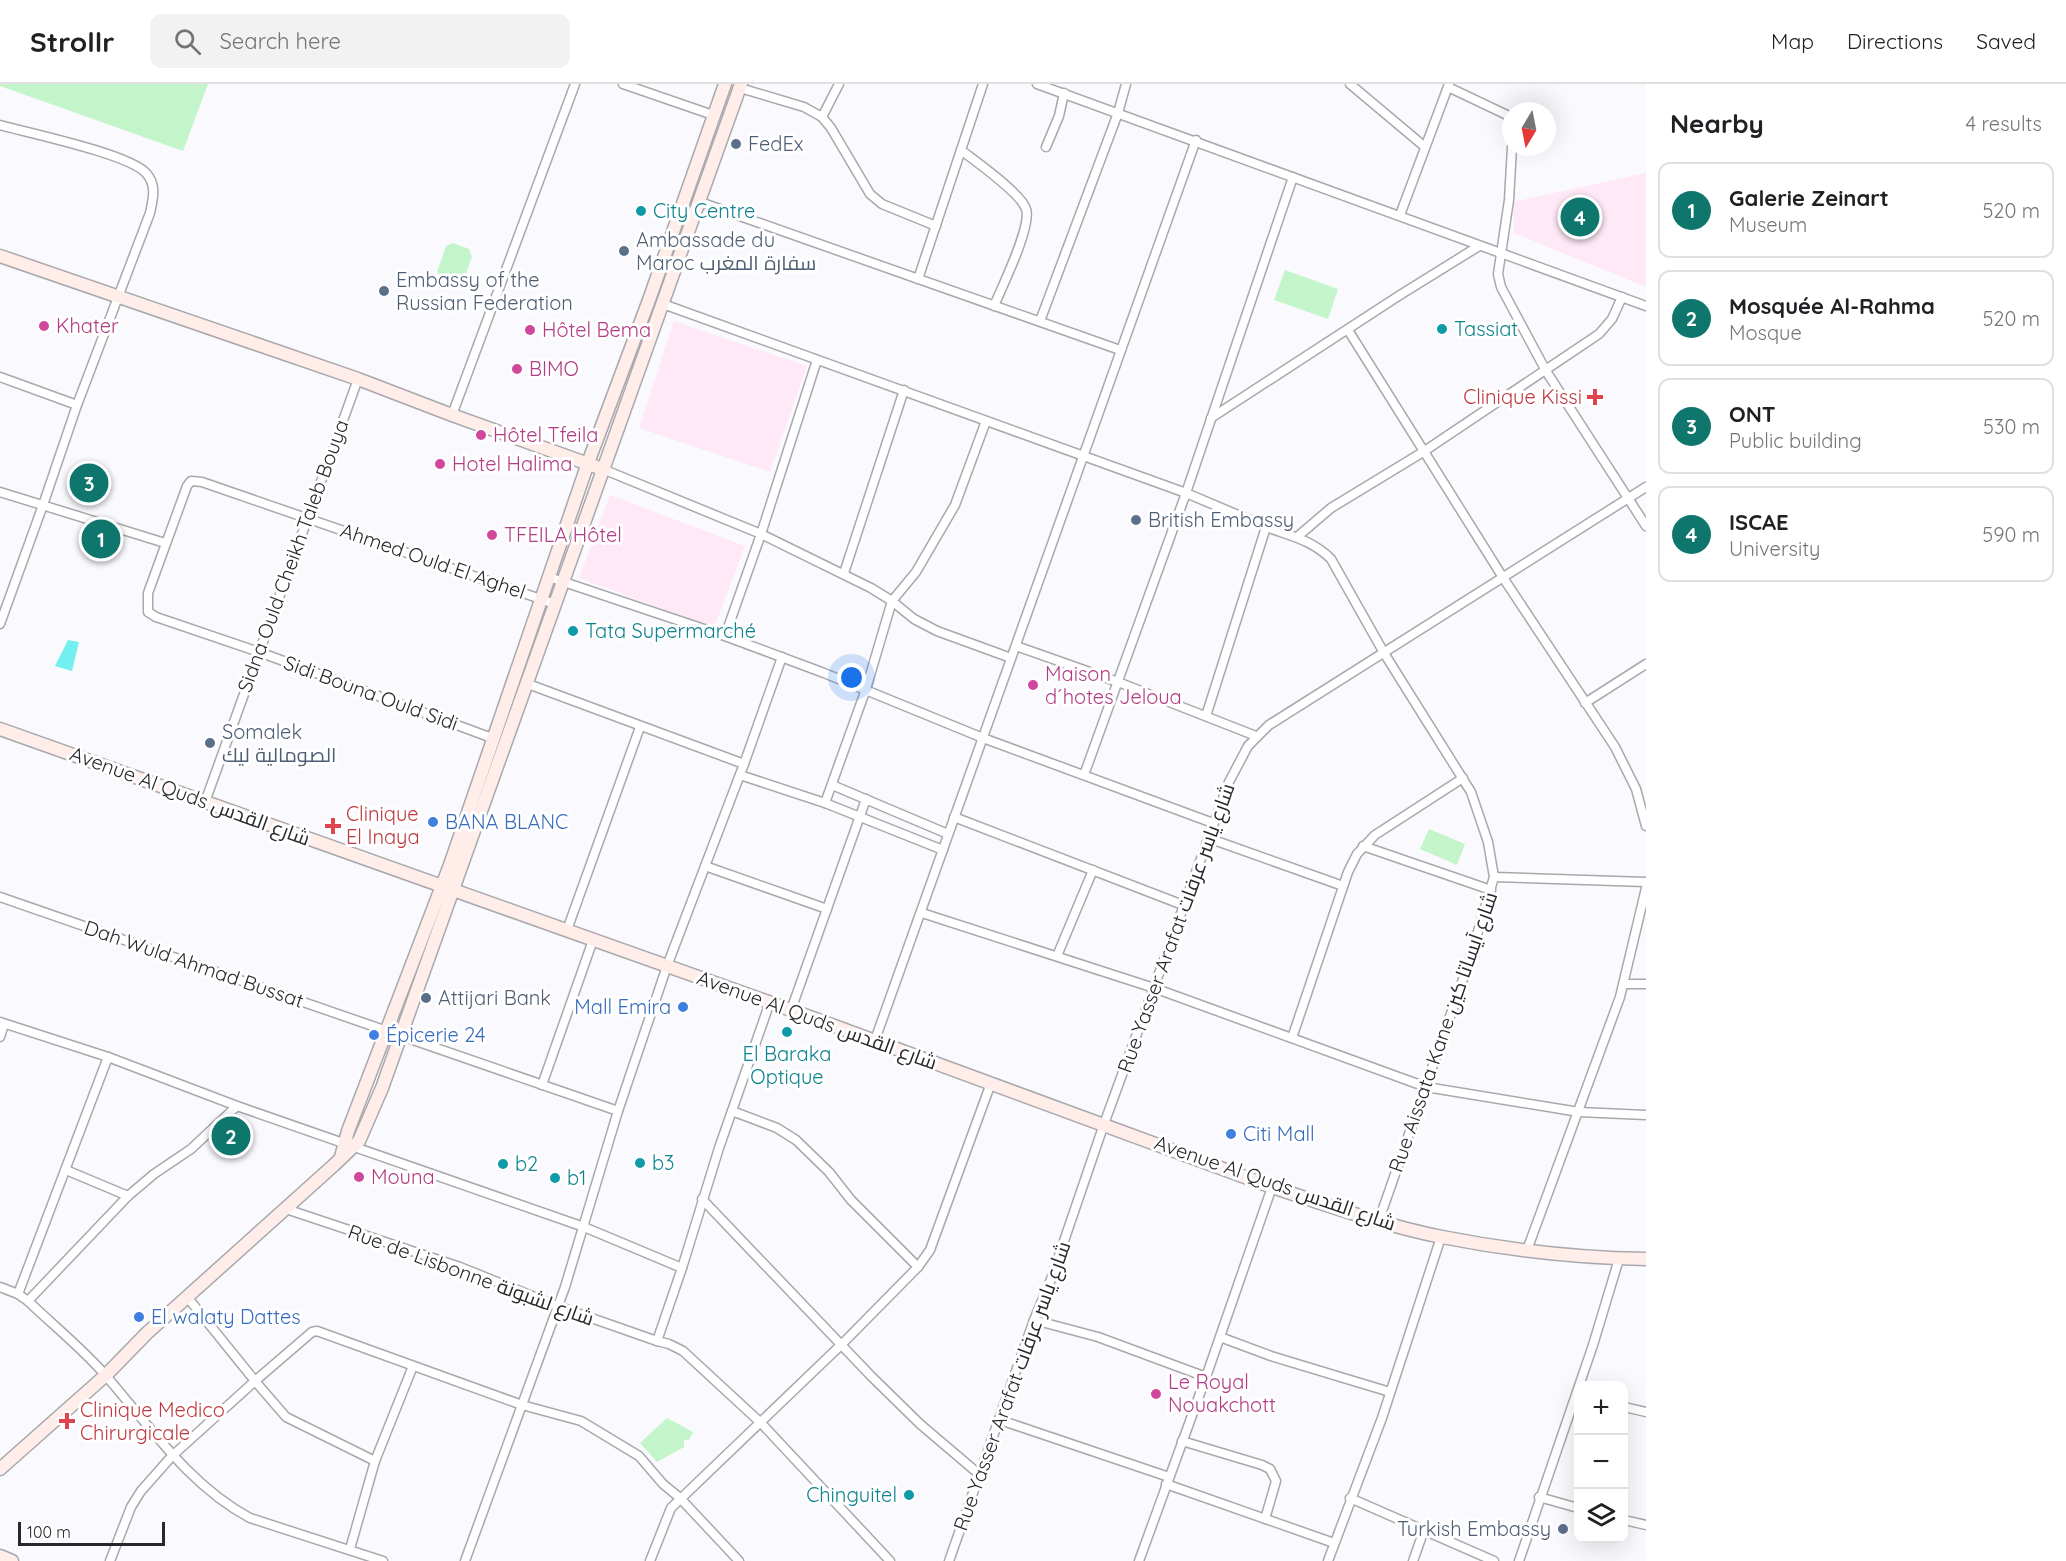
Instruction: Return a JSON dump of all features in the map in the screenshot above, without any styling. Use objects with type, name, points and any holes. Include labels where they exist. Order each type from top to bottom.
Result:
[{"type":"street","points":[[452,415],[575,84]]},
{"type":"street","points":[[623,84],[713,115]]},
{"type":"street","points":[[0,1469],[106,1375],[147,1333],[341,1157],[371,1115],[400,1036],[448,888],[492,738],[588,463],[649,300],[725,84]]},
{"type":"street","points":[[822,117],[839,84]]},
{"type":"street","points":[[918,279],[983,84]]},
{"type":"street","points":[[1040,84],[1646,306]]},
{"type":"street","points":[[1040,321],[1118,113],[1126,84]]},
{"type":"street","points":[[1350,84],[1425,147]]},
{"type":"street","points":[[350,1144],[387,1031],[448,888],[528,684],[562,582],[605,470],[741,86],[804,108],[822,117],[831,128],[870,194],[882,204],[936,226]]},
{"type":"street","points":[[1400,215],[1449,86],[1502,112]]},
{"type":"street","points":[[1046,147],[1059,116],[1064,93]]},
{"type":"street","points":[[0,124],[123,159],[146,173],[155,190],[150,213],[77,405],[0,624]]},
{"type":"street","points":[[875,1040],[1196,140]]},
{"type":"street","points":[[961,150],[1021,200],[1026,209],[1027,220],[1023,234],[994,306]]},
{"type":"street","points":[[1511,156],[1509,200],[1498,274],[1502,287],[1546,371],[1646,526]]},
{"type":"street","points":[[1084,775],[1186,493],[1293,177]]},
{"type":"street","points":[[700,202],[1120,350]]},
{"type":"street","points":[[1211,418],[1479,246]]},
{"type":"street","points":[[0,256],[358,379],[588,463],[761,534],[844,573],[892,601],[914,619],[937,631],[1011,658]]},
{"type":"street","points":[[1297,537],[1331,508],[1423,452],[1599,334],[1612,319],[1622,297]]},
{"type":"street","name":"Rue Aissata Kane شارع آيساتا كين","points":[[663,304],[1186,493],[1319,547],[1331,559],[1384,654],[1471,792],[1482,823],[1494,877],[1426,1087],[1379,1220]]},
{"type":"street","points":[[1348,330],[1502,576],[1615,747],[1636,789],[1646,826]]},
{"type":"street","points":[[725,636],[761,534],[817,360]]},
{"type":"street","points":[[0,377],[77,405]]},
{"type":"street","name":"Sidna Ould Cheikh Taleb Bouya","points":[[205,802],[358,379]]},
{"type":"street","points":[[844,573],[904,390]]},
{"type":"street","points":[[825,803],[866,689],[892,601],[916,572],[956,506],[986,421]]},
{"type":"street","name":"Ahmed Ould El Aghel","points":[[165,543],[187,486],[192,481],[202,482],[555,604]]},
{"type":"street","name":"Rue Yasser Arafat شارع ياسر عرفات","points":[[949,1561],[1034,1320],[1058,1260],[1104,1124],[1234,769],[1256,736],[1269,725],[1646,487]]},
{"type":"street","points":[[0,492],[165,543]]},
{"type":"street","points":[[1206,716],[1266,526]]},
{"type":"street","name":"Sidi Bouna Ould Sidi","points":[[165,543],[148,593],[148,612],[156,617],[259,652],[492,738]]},
{"type":"street","points":[[549,577],[782,657],[983,738],[1213,823]]},
{"type":"street","points":[[1016,646],[1118,682],[1256,736]]},
{"type":"street","points":[[465,1561],[565,1287],[618,1111],[668,966],[782,657]]},
{"type":"street","points":[[1586,703],[1646,664]]},
{"type":"street","points":[[528,684],[744,764]]},
{"type":"street","points":[[567,930],[640,726]]},
{"type":"street","name":"Avenue Al Quds شارع القدس","points":[[0,729],[770,1002],[1272,1186],[1441,1237],[1527,1250],[1646,1259]]},
{"type":"street","points":[[740,775],[825,803],[943,850]]},
{"type":"street","points":[[1292,1038],[1352,862],[1363,846],[1375,835],[1463,778]]},
{"type":"street","points":[[832,785],[948,834]]},
{"type":"street","points":[[791,1010],[866,799]]},
{"type":"street","points":[[954,817],[1183,905]]},
{"type":"street","points":[[1208,838],[1343,886]]},
{"type":"street","points":[[1363,846],[1491,890]]},
{"type":"street","points":[[705,866],[827,909]]},
{"type":"street","points":[[1057,956],[1093,870]]},
{"type":"street","points":[[1494,877],[1646,882]]},
{"type":"street","points":[[1527,1250],[1624,984],[1646,888]]},
{"type":"street","name":"Dah Wuld Ahmad Bussat","points":[[0,897],[618,1111]]},
{"type":"street","points":[[922,913],[1154,988],[1426,1087],[1579,1112],[1646,1115]]},
{"type":"street","points":[[542,1085],[593,940]]},
{"type":"street","points":[[1624,984],[1646,984]]},
{"type":"street","points":[[657,1341],[702,1199],[770,1002]]},
{"type":"street","points":[[0,1037],[2,1023],[108,1057],[237,1106],[584,1227],[682,1268]]},
{"type":"street","points":[[18,1294],[108,1057]]},
{"type":"street","points":[[650,1561],[667,1514],[680,1498],[761,1423],[918,1267],[930,1250],[991,1083]]},
{"type":"street","points":[[28,1301],[128,1196],[154,1174],[190,1149],[237,1106]]},
{"type":"street","points":[[732,1111],[777,1128],[796,1140],[829,1172],[851,1200],[918,1267]]},
{"type":"street","points":[[66,1170],[128,1196]]},
{"type":"street","points":[[1139,1561],[1272,1186]]},
{"type":"street","points":[[702,1199],[871,1376],[920,1424],[980,1475]]},
{"type":"street","name":"Rue de Lisbonne شارع لشبونة","points":[[286,1209],[460,1267],[557,1306],[669,1344],[683,1351],[761,1423],[885,1560]]},
{"type":"street","points":[[1328,1561],[1390,1392],[1441,1237]]},
{"type":"street","points":[[1581,1381],[1619,1258]]},
{"type":"street","points":[[0,1287],[28,1301],[106,1375],[172,1456],[234,1509],[250,1518],[350,1548],[383,1561]]},
{"type":"street","points":[[188,1298],[286,1417],[375,1461]]},
{"type":"street","points":[[1034,1320],[1098,1337],[1206,1377]]},
{"type":"street","points":[[110,1561],[130,1507],[172,1456],[255,1381],[312,1332],[317,1331],[522,1405],[581,1421],[639,1456],[663,1484],[680,1498],[739,1561]]},
{"type":"street","points":[[1220,1337],[1271,1356],[1390,1392]]},
{"type":"street","points":[[350,1548],[375,1461],[412,1366]]},
{"type":"street","points":[[1519,1561],[1539,1497],[1574,1403]]},
{"type":"street","points":[[1628,1408],[1646,1412]]},
{"type":"street","points":[[1000,1420],[1334,1543]]},
{"type":"street","points":[[1182,1441],[1270,1469],[1276,1481],[1265,1519]]},
{"type":"street","points":[[1539,1497],[1574,1507]]},
{"type":"street","points":[[1350,1498],[1494,1561]]},
{"type":"street","points":[[1628,1521],[1646,1526]]},
{"type":"street","points":[[1413,1561],[1424,1530]]},
{"type":"street","points":[[0,1556],[12,1561]]},
{"type":"shaded area","points":[[1646,173],[1646,287],[1514,233],[1513,202]]},
{"type":"shaded area","points":[[674,321],[807,366],[770,472],[639,428]]},
{"type":"shaded area","points":[[610,495],[745,546],[714,628],[579,578]]},
{"type":"green space","points":[[0,84],[208,84],[183,151],[0,86]]},
{"type":"green space","points":[[453,243],[469,249],[472,257],[464,279],[457,282],[441,277],[437,272],[446,246]]},
{"type":"green space","points":[[1285,270],[1338,289],[1328,319],[1274,300]]},
{"type":"green space","points":[[1429,829],[1465,844],[1457,865],[1420,849]]},
{"type":"green space","points":[[667,1418],[693,1432],[689,1440],[684,1440],[684,1447],[657,1462],[640,1443]]},
{"type":"water","points":[[68,640],[79,642],[72,671],[55,666]]},
{"type":"place","name":"FedEx","points":[[736,144]]},
{"type":"place","name":"City Centre","points":[[641,211]]},
{"type":"place","name":"ISCAE","points":[[1580,217]]},
{"type":"place","name":"Ambassade du Maroc سفارة المغرب","points":[[624,251]]},
{"type":"place","name":"Embassy of the Russian Federation","points":[[384,291]]},
{"type":"place","name":"Khater","points":[[44,326]]},
{"type":"place","name":"Tassiat","points":[[1442,329]]},
{"type":"place","name":"Hôtel Bema","points":[[530,330]]},
{"type":"place","name":"BIMO","points":[[517,369]]},
{"type":"place","name":"Clinique Kissi","points":[[1595,397]]},
{"type":"place","name":"Hôtel Tfeila","points":[[481,435]]},
{"type":"place","name":"Hotel Halima","points":[[440,464]]},
{"type":"place","name":"ONT","points":[[89,483]]},
{"type":"place","name":"British Embassy","points":[[1136,520]]},
{"type":"place","name":"TFEILA Hôtel","points":[[492,535]]},
{"type":"place","name":"Galerie Zeinart","points":[[101,539]]},
{"type":"place","name":"Tata Supermarché","points":[[573,631]]},
{"type":"place","name":"Maison d´hotes Jeloua","points":[[1033,685]]},
{"type":"place","name":"Somalek الصومالية ليك","points":[[210,743]]},
{"type":"place","name":"BANA BLANC","points":[[433,822]]},
{"type":"place","name":"Clinique El Inaya","points":[[333,826]]},
{"type":"place","name":"Attijari Bank","points":[[426,998]]},
{"type":"place","name":"Mall Emira","points":[[683,1007]]},
{"type":"place","name":"El Baraka Optique","points":[[787,1032]]},
{"type":"place","name":"Épicerie 24","points":[[374,1035]]},
{"type":"place","name":"Citi Mall","points":[[1231,1134]]},
{"type":"place","name":"Mosquée Al-Rahma","points":[[231,1136]]},
{"type":"place","name":"b3","points":[[640,1163]]},
{"type":"place","name":"b2","points":[[503,1164]]},
{"type":"place","name":"Mouna","points":[[359,1177]]},
{"type":"place","name":"b1","points":[[555,1178]]},
{"type":"place","name":"El walaty Dattes","points":[[139,1317]]},
{"type":"place","name":"Le Royal Nouakchott","points":[[1156,1394]]},
{"type":"place","name":"Clinique Medico Chirurgicale","points":[[67,1421]]},
{"type":"place","name":"Chinguitel","points":[[909,1495]]},
{"type":"place","name":"Turkish Embassy","points":[[1563,1529]]}]
